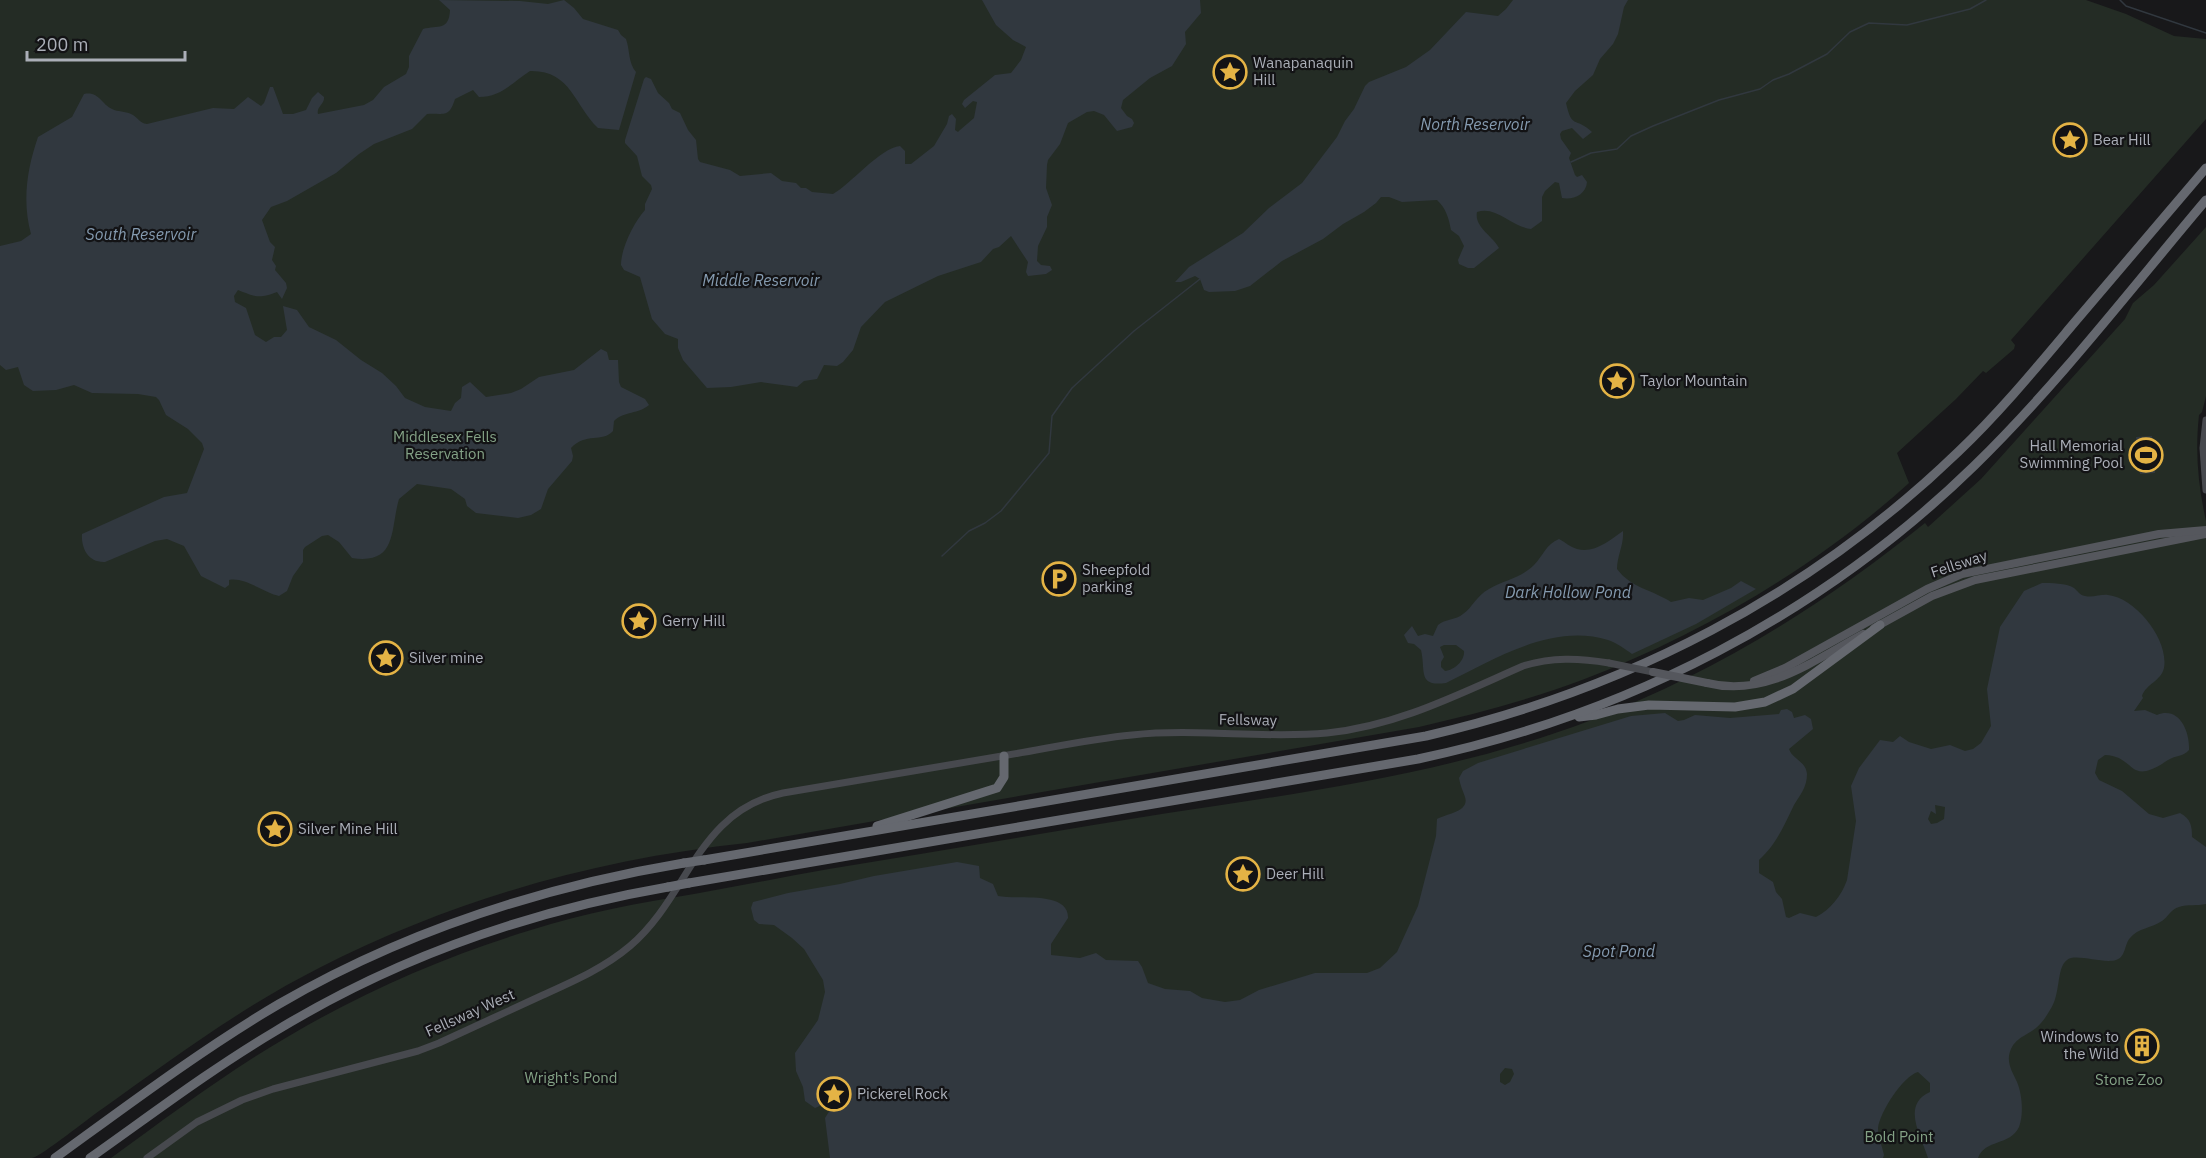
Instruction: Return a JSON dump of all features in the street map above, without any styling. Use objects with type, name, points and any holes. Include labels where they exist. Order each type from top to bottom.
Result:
[{"type":"highway","points":[[55,1158],[246,1024],[312,986],[372,955],[453,922],[517,901],[600,879],[684,863],[1445,732],[1519,712],[1635,669],[1746,613],[1811,572],[1887,515],[1944,465],[2024,382],[2206,168]]},
{"type":"highway","points":[[90,1158],[256,1042],[314,1008],[373,978],[443,948],[505,926],[569,908],[668,886],[1399,762],[1474,746],[1564,718],[1655,682],[1742,639],[1824,588],[1900,531],[1959,480],[2019,419],[2206,200]]},
{"type":"highway","points":[[1564,718],[1596,715],[1618,709],[1649,705],[1735,707],[1765,702],[1793,689],[1880,625]]},
{"type":"highway","points":[[854,834],[997,788],[1004,777],[1004,756]]},
{"type":"main road","points":[[2206,420],[2203,448],[2206,490]]},
{"type":"main road","name":"Fellsway","points":[[746,806],[781,793],[1154,733],[1327,733],[1379,724],[1415,713],[1536,662],[1568,658],[1609,663],[1707,683],[1742,685],[1766,683],[1789,675],[1940,592],[1983,578],[2206,532]]},
{"type":"main road","name":"Fellsway","points":[[1742,685],[1780,671],[1918,593],[1962,574],[2159,534],[2206,532]]},
{"type":"main road","name":"Fellsway West","points":[[147,1158],[197,1122],[242,1100],[273,1089],[429,1047],[591,973],[611,961],[651,926],[713,834],[729,818],[746,806]]},
{"type":"green space","name":"Middlesex Fells Reservation","points":[[0,0],[2086,0],[2126,14],[2174,36],[2206,39],[2206,119],[2011,340],[2015,345],[2014,349],[1986,373],[1983,371],[1897,453],[1909,483],[1873,514],[1795,571],[1713,620],[1670,642],[1562,687],[1501,706],[1419,727],[747,843],[636,860],[581,871],[474,902],[370,943],[290,983],[208,1034],[37,1156],[0,1158]]},
{"type":"green space","points":[[2206,227],[2206,396],[2199,415],[2197,455],[2206,521],[2206,1158],[111,1158],[221,1079],[266,1050],[347,1004],[437,963],[551,924],[632,905],[829,869],[1381,778],[1434,767],[1538,739],[1636,702],[1765,636],[1846,583],[1925,523],[1928,527],[1981,479],[2125,319],[2133,303],[2154,285]]},
{"type":"water","name":"South Reservoir","points":[[439,0],[520,1],[548,4],[564,0],[583,19],[618,30],[626,39],[630,61],[636,72],[619,130],[598,128],[570,90],[555,76],[544,72],[530,71],[506,88],[487,96],[479,97],[473,90],[455,99],[448,112],[427,114],[412,129],[374,144],[336,173],[287,201],[271,207],[262,220],[270,242],[275,247],[272,260],[276,266],[275,270],[286,283],[287,288],[282,299],[277,292],[258,296],[238,290],[234,296],[235,302],[246,308],[255,335],[266,342],[274,337],[281,337],[287,330],[283,306],[297,310],[309,327],[336,340],[382,373],[405,398],[425,407],[451,411],[461,398],[462,387],[470,382],[486,397],[511,393],[539,377],[574,370],[601,349],[607,352],[609,360],[618,360],[621,387],[645,399],[649,405],[614,421],[613,431],[609,435],[582,440],[571,448],[572,461],[548,489],[541,509],[531,515],[518,518],[476,513],[467,506],[465,499],[451,489],[417,484],[399,499],[392,533],[385,550],[367,559],[352,558],[339,542],[328,535],[322,536],[305,547],[303,562],[293,576],[287,591],[279,596],[235,580],[229,580],[229,585],[225,588],[201,576],[184,546],[167,539],[155,541],[105,562],[94,560],[84,549],[82,534],[164,497],[187,493],[204,449],[202,443],[188,429],[166,415],[156,397],[138,394],[92,393],[74,385],[56,390],[33,391],[24,385],[18,367],[6,370],[0,365],[0,246],[21,241],[31,234],[26,197],[31,161],[38,137],[72,117],[84,94],[93,94],[108,107],[131,114],[147,124],[213,108],[234,109],[248,97],[261,106],[270,87],[273,87],[283,114],[306,110],[318,92],[324,97],[318,114],[364,105],[373,100],[384,87],[406,74],[409,67],[409,56],[423,29],[445,24],[450,10]]},
{"type":"water","name":"Middle Reservoir","points":[[982,0],[1200,0],[1201,13],[1185,32],[1186,44],[1172,66],[1150,78],[1123,100],[1121,108],[1132,119],[1134,123],[1132,127],[1117,131],[1104,115],[1094,111],[1087,112],[1068,123],[1060,144],[1048,160],[1046,188],[1052,205],[1047,217],[1047,227],[1038,246],[1037,261],[1041,265],[1050,266],[1052,270],[1046,274],[1028,276],[1026,272],[1028,262],[1011,236],[999,247],[993,249],[981,262],[938,276],[885,302],[861,327],[853,350],[843,362],[837,366],[824,365],[817,379],[804,381],[797,387],[761,382],[707,388],[683,360],[678,348],[678,339],[665,334],[652,319],[640,277],[624,270],[621,265],[626,243],[645,210],[645,204],[652,189],[642,176],[637,156],[625,143],[644,79],[646,77],[651,79],[658,93],[672,109],[680,113],[696,140],[700,162],[730,170],[740,176],[771,173],[782,181],[796,183],[801,188],[812,192],[833,194],[892,148],[900,146],[905,151],[905,164],[911,164],[934,146],[952,114],[956,119],[955,130],[958,132],[974,118],[977,102],[973,101],[965,108],[962,104],[964,100],[995,75],[1011,73],[1021,60],[1026,47],[1013,40],[996,25]]},
{"type":"water","name":"North Reservoir","points":[[1513,0],[1628,0],[1613,44],[1600,59],[1593,75],[1575,91],[1566,103],[1572,120],[1592,132],[1583,139],[1572,128],[1560,134],[1571,153],[1569,158],[1575,175],[1577,177],[1582,175],[1587,182],[1582,193],[1570,198],[1562,198],[1559,183],[1555,182],[1542,197],[1542,221],[1531,229],[1517,225],[1491,211],[1477,212],[1481,227],[1499,248],[1474,268],[1459,264],[1458,260],[1464,246],[1459,236],[1451,230],[1447,214],[1437,200],[1402,202],[1389,197],[1381,197],[1364,212],[1323,239],[1282,261],[1250,286],[1235,291],[1209,292],[1204,290],[1200,279],[1195,276],[1175,282],[1189,267],[1243,233],[1269,208],[1302,183],[1337,137],[1369,82],[1406,67],[1430,50],[1466,12],[1498,16]]},
{"type":"water","name":"Hall Memorial Swimming Pool","points":[[2152,436],[2155,473],[2140,474],[2136,437]]},
{"type":"water","name":"Dark Hollow Pond","points":[[1623,531],[1617,569],[1635,585],[1671,602],[1689,598],[1703,600],[1741,581],[1756,589],[1696,624],[1632,654],[1608,640],[1587,636],[1566,636],[1524,646],[1446,683],[1437,684],[1427,680],[1424,676],[1421,650],[1414,644],[1408,643],[1404,635],[1412,626],[1418,636],[1425,634],[1433,636],[1438,625],[1463,614],[1485,592],[1529,569],[1548,547],[1559,539],[1574,548],[1590,550]],"holes":[[[1456,645],[1464,651],[1463,658],[1456,667],[1445,671],[1441,667],[1444,657],[1440,647]]]},
{"type":"water","name":"Spot Pond","points":[[2042,583],[2054,583],[2071,586],[2085,596],[2105,595],[2119,598],[2139,612],[2156,633],[2164,657],[2164,668],[2160,676],[2144,692],[2143,698],[2134,711],[2145,710],[2157,715],[2165,713],[2177,717],[2188,735],[2189,750],[2145,771],[2138,771],[2123,760],[2105,755],[2098,760],[2095,773],[2099,780],[2122,791],[2149,814],[2163,818],[2180,813],[2189,820],[2192,837],[2206,847],[2206,904],[2176,908],[2162,921],[2137,932],[2128,941],[2122,956],[2116,960],[2071,958],[2067,960],[2061,969],[2056,997],[2047,1015],[2036,1028],[2016,1042],[2009,1056],[2009,1063],[2021,1098],[2022,1110],[2019,1127],[2010,1137],[1986,1148],[1978,1158],[1928,1158],[1915,1122],[1915,1113],[1916,1105],[1921,1098],[1930,1092],[1930,1083],[1918,1072],[1899,1087],[1880,1121],[1878,1132],[1883,1158],[830,1158],[825,1118],[840,1094],[839,1088],[834,1087],[824,1102],[815,1108],[805,1101],[803,1087],[796,1071],[795,1053],[818,1020],[825,992],[823,980],[804,949],[792,938],[774,925],[759,924],[754,920],[751,908],[753,902],[874,876],[957,862],[979,866],[980,878],[993,884],[998,896],[1051,900],[1060,903],[1066,909],[1068,918],[1051,944],[1051,955],[1080,958],[1096,953],[1106,960],[1138,961],[1148,983],[1165,989],[1190,991],[1202,998],[1225,1002],[1240,1000],[1259,990],[1315,973],[1367,973],[1380,968],[1397,952],[1418,906],[1436,836],[1437,819],[1456,812],[1464,806],[1466,802],[1459,778],[1463,771],[1478,763],[1631,716],[1665,713],[1678,721],[1695,715],[1730,718],[1779,714],[1781,710],[1787,709],[1792,712],[1794,718],[1805,715],[1811,719],[1813,729],[1789,749],[1804,766],[1807,779],[1780,834],[1759,860],[1759,873],[1773,882],[1776,892],[1782,899],[1786,917],[1800,913],[1816,917],[1835,902],[1847,880],[1856,821],[1851,786],[1859,768],[1880,740],[1893,742],[1900,736],[1909,742],[1931,749],[1950,745],[1965,751],[1981,743],[1991,726],[1987,689],[2000,627],[2024,591]],"holes":[[[1935,805],[1945,807],[1944,819],[1931,824],[1928,819],[1931,811],[1936,814]],[[1505,1068],[1512,1069],[1514,1074],[1510,1082],[1505,1085],[1500,1082],[1500,1074]]]},
{"type":"waterway","points":[[1571,162],[1591,153],[1617,149],[1631,136],[1719,100],[1760,89],[1773,80],[1827,54],[1850,32],[1869,23],[1907,25],[1970,9],[1986,0]]},
{"type":"waterway","points":[[2120,0],[2126,6],[2206,33]]},
{"type":"waterway","points":[[942,556],[969,531],[1001,511],[1049,453],[1052,416],[1072,388],[1134,331],[1200,279]]},
{"type":"place","name":"Wanapanaquin Hill","points":[[1230,72]]},
{"type":"place","name":"Bear Hill","points":[[2070,140]]},
{"type":"place","name":"Taylor Mountain","points":[[1617,381]]},
{"type":"place","name":"Hall Memorial Swimming Pool","points":[[2146,455]]},
{"type":"place","name":"Sheepfold parking","points":[[1059,579]]},
{"type":"place","name":"Gerry Hill","points":[[639,621]]},
{"type":"place","name":"Silver mine","points":[[386,658]]},
{"type":"place","name":"Silver Mine Hill","points":[[275,829]]},
{"type":"place","name":"Deer Hill","points":[[1243,874]]},
{"type":"place","name":"Windows to the Wild","points":[[2142,1046]]},
{"type":"place","name":"Pickerel Rock","points":[[834,1094]]},
{"type":"park label","name":"Wright's Pond","points":[[571,1078]]},
{"type":"park label","name":"Stone Zoo","points":[[2129,1080]]},
{"type":"park label","name":"Bold Point","points":[[1899,1137]]}]
